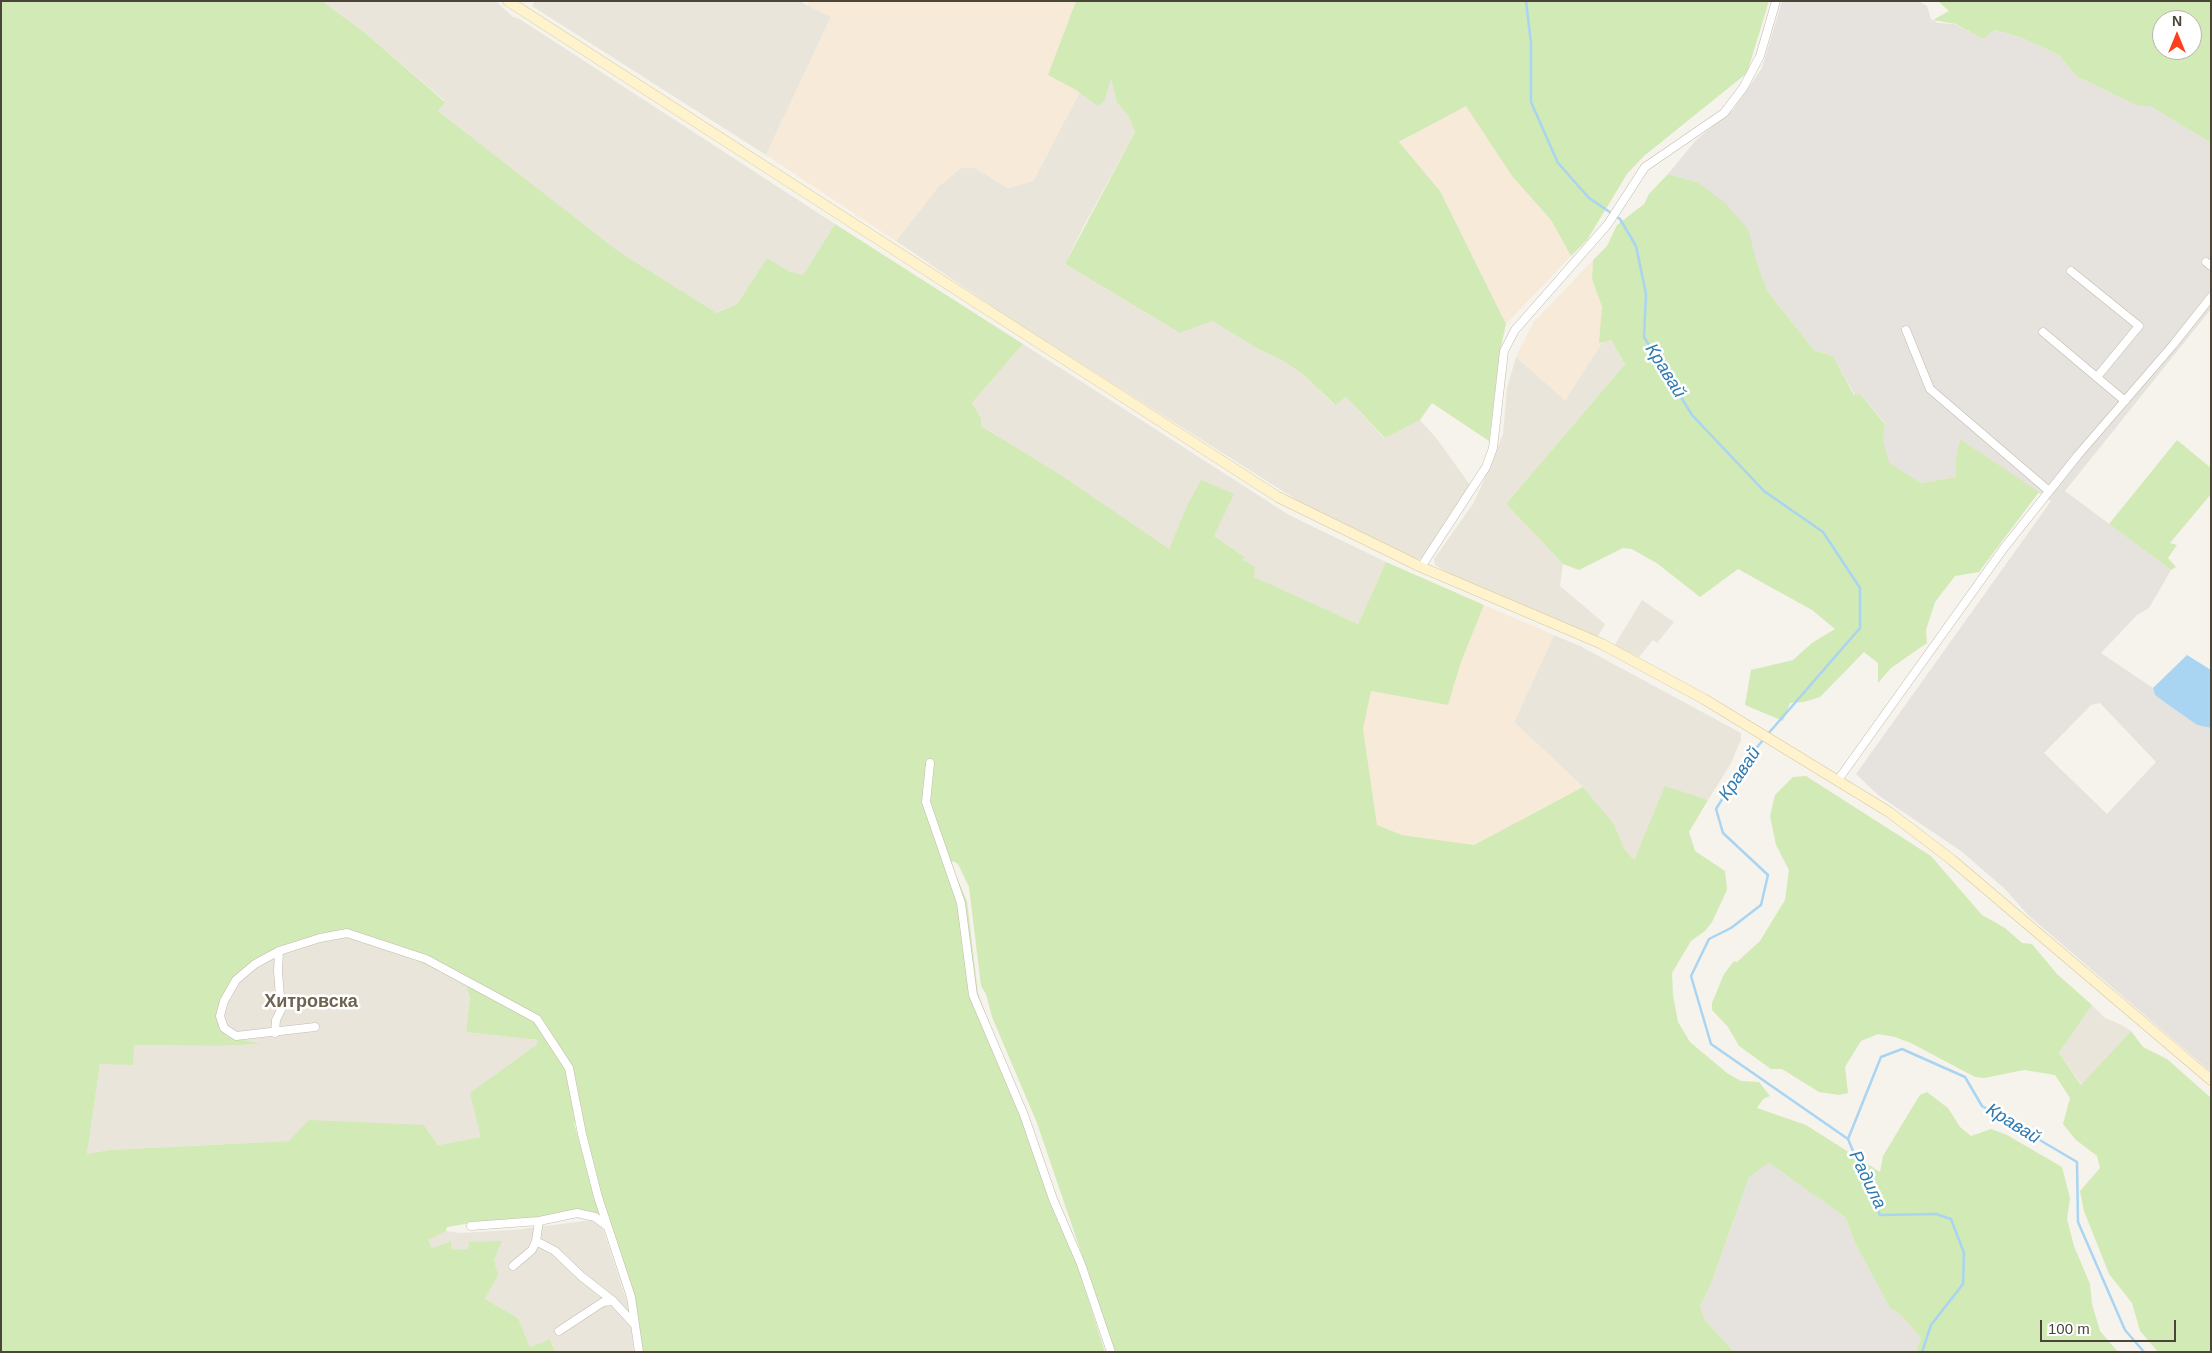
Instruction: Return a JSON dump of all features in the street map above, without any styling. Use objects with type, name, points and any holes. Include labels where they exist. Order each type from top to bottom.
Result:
[{"type":"street","points":[[508,1],[1278,497],[1421,567],[1602,644],[1704,699],[1889,812],[1952,860],[2211,1080]]},
{"type":"street","points":[[1421,567],[1486,467],[1493,448],[1504,351],[1515,330],[1608,224],[1645,167],[1724,113],[1743,88],[1760,56],[1776,1]]},
{"type":"street","points":[[2072,271],[2139,326],[2097,377]]},
{"type":"street","points":[[1838,780],[1893,706],[1943,631],[2049,491],[2211,297]]},
{"type":"street","points":[[1906,330],[1930,389],[2049,491]]},
{"type":"street","points":[[2043,332],[2125,401]]},
{"type":"street","points":[[930,763],[926,802],[961,903],[974,995],[1024,1115],[1053,1199],[1082,1264],[1111,1352]]},
{"type":"street","points":[[315,1027],[236,1036],[224,1028],[220,1016],[224,1001],[236,980],[255,964],[279,951],[320,938],[347,933],[426,960],[537,1019],[569,1068],[582,1134],[607,1226],[631,1297],[638,1352]]},
{"type":"street","points":[[275,1033],[276,1020],[281,1010],[278,970],[279,951]]},
{"type":"street","points":[[471,1226],[539,1220],[577,1213],[595,1217],[607,1226]]},
{"type":"street","points":[[514,1266],[532,1250],[536,1241],[539,1220]]},
{"type":"street","points":[[536,1241],[555,1251],[581,1276],[613,1301],[635,1325]]},
{"type":"street","points":[[559,1331],[604,1302],[613,1301]]},
{"type":"shaded area","points":[[322,1],[496,1],[513,17],[518,18],[835,224],[803,275],[789,271],[767,258],[737,304],[717,313],[619,253],[438,111],[445,101],[364,32]]},
{"type":"shaded area","points":[[535,1],[799,1],[831,17],[766,155],[532,6]]},
{"type":"shaded area","points":[[810,1],[1076,1],[1049,75],[1080,92],[1033,181],[1008,188],[975,168],[961,168],[938,187],[896,241],[766,155],[831,17],[807,5]]},
{"type":"shaded area","points":[[1782,1],[1918,1],[1927,6],[1931,19],[1938,23],[1955,24],[1983,39],[1995,30],[2020,37],[2059,55],[2076,76],[2138,106],[2150,106],[2211,143],[2211,309],[2065,491],[2171,570],[2149,608],[2137,615],[2101,653],[2153,688],[2155,695],[2197,725],[2211,728],[2211,1072],[2028,915],[2005,889],[1961,851],[1878,795],[1856,774],[2051,501],[1960,439],[1956,458],[1956,477],[1921,483],[1888,463],[1883,440],[1885,423],[1860,394],[1855,395],[1833,356],[1814,350],[1768,292],[1757,263],[1697,182],[1668,174],[1696,140],[1733,110],[1762,68]],"holes":[[[2100,703],[2156,762],[2107,814],[2044,753],[2091,705]]]},
{"type":"shaded area","points":[[1111,76],[1117,103],[1128,115],[1135,132],[1065,264],[1180,333],[1212,321],[1260,350],[1280,359],[1304,375],[1334,405],[1346,397],[1384,438],[1420,420],[1437,439],[1470,485],[1426,559],[1417,559],[1311,509],[1014,321],[896,241],[938,187],[961,168],[975,168],[1008,188],[1033,181],[1080,92],[1105,100]]},
{"type":"shaded area","points":[[1466,105],[1512,176],[1551,220],[1571,256],[1506,324],[1440,191],[1399,143]]},
{"type":"shaded area","points":[[1593,260],[1592,279],[1602,307],[1600,342],[1603,341],[1565,400],[1516,357],[1533,323]]},
{"type":"shaded area","points":[[1611,340],[1625,364],[1506,504],[1563,564],[1560,586],[1605,624],[1597,638],[1450,574],[1435,565],[1434,559],[1473,504],[1503,434],[1507,388],[1516,357],[1565,400],[1603,341]]},
{"type":"shaded area","points":[[1023,344],[1289,515],[1386,562],[1358,624],[1253,577],[1255,570],[1243,560],[1244,556],[1214,536],[1233,494],[1186,508],[1169,550],[1058,473],[981,426],[972,403]]},
{"type":"shaded area","points":[[1642,600],[1674,622],[1657,643],[1653,640],[1639,657],[1614,646]]},
{"type":"shaded area","points":[[1484,605],[1554,635],[1514,722],[1583,787],[1474,845],[1402,835],[1377,825],[1363,729],[1371,691],[1448,705],[1461,662]]},
{"type":"shaded area","points":[[1554,635],[1582,647],[1741,733],[1741,740],[1730,765],[1708,800],[1665,787],[1634,860],[1625,850],[1614,824],[1583,787],[1514,722]]},
{"type":"shaded area","points":[[362,935],[466,984],[470,998],[466,1032],[538,1040],[481,1137],[438,1145],[424,1125],[289,1141],[109,1150],[87,1154],[100,1064],[134,1045],[219,1046],[259,1044],[226,1036],[222,1026],[223,1007],[243,972],[296,944]]},
{"type":"shaded area","points":[[2092,1005],[2105,1018],[2131,1031],[2082,1085],[2059,1053]]},
{"type":"shaded area","points":[[1769,1163],[1845,1217],[1856,1245],[1890,1308],[1900,1314],[1921,1338],[1916,1352],[1734,1352],[1705,1320],[1700,1306],[1711,1284],[1749,1177]]},
{"type":"shaded area","points":[[592,1220],[602,1227],[628,1305],[634,1352],[555,1352],[550,1339],[530,1347],[518,1318],[485,1299],[498,1275],[494,1259],[469,1242],[468,1250],[452,1250],[451,1241],[432,1248],[427,1240],[446,1231],[460,1233],[513,1230]]},
{"type":"green space","points":[[1,1],[322,1],[364,32],[445,102],[438,111],[619,252],[717,313],[737,304],[767,258],[789,271],[803,275],[835,224],[1023,344],[972,403],[981,419],[981,426],[1058,473],[1169,549],[1186,508],[1201,480],[1234,494],[1214,536],[1245,557],[1243,560],[1255,567],[1254,577],[1358,624],[1386,562],[1484,605],[1461,662],[1448,705],[1371,691],[1363,729],[1377,825],[1402,835],[1474,845],[1583,787],[1614,824],[1625,850],[1634,860],[1665,786],[1708,800],[1689,832],[1695,851],[1725,871],[1727,890],[1712,922],[1705,931],[1691,941],[1672,973],[1673,995],[1678,1022],[1690,1042],[1727,1073],[1741,1081],[1759,1082],[1770,1096],[1763,1099],[1757,1108],[1806,1125],[1880,1172],[1883,1156],[1920,1095],[1927,1092],[1948,1108],[1960,1127],[1971,1136],[1991,1129],[2007,1135],[2062,1167],[2070,1198],[2067,1219],[2074,1246],[2090,1284],[2092,1304],[2100,1331],[2118,1352],[1916,1352],[1921,1338],[1900,1314],[1890,1308],[1856,1245],[1845,1217],[1769,1163],[1749,1177],[1711,1284],[1700,1306],[1705,1320],[1734,1352],[1115,1352],[1037,1123],[992,1017],[986,994],[981,986],[969,887],[958,864],[953,861],[951,864],[967,901],[978,993],[1066,1230],[1105,1352],[640,1352],[634,1312],[577,1118],[574,1123],[600,1217],[580,1211],[530,1219],[471,1223],[447,1227],[446,1231],[428,1240],[432,1248],[451,1241],[452,1250],[468,1249],[469,1242],[502,1241],[494,1259],[498,1275],[485,1299],[518,1318],[530,1347],[550,1339],[555,1352],[1,1352]],"holes":[[[362,935],[466,984],[470,998],[466,1032],[538,1040],[535,1046],[470,1093],[481,1137],[438,1145],[424,1125],[309,1120],[289,1141],[109,1150],[87,1154],[100,1064],[133,1065],[134,1045],[219,1046],[261,1044],[226,1036],[222,1026],[223,1007],[243,972],[296,944]]]},
{"type":"green space","points":[[1076,1],[1769,1],[1747,73],[1644,156],[1627,174],[1587,240],[1571,256],[1551,220],[1512,176],[1466,106],[1399,142],[1440,191],[1506,324],[1500,351],[1489,441],[1432,403],[1420,420],[1385,438],[1346,397],[1335,405],[1304,375],[1280,359],[1260,350],[1212,321],[1180,333],[1065,264],[1135,132],[1128,115],[1117,103],[1111,78],[1105,100],[1098,106],[1076,90],[1048,75]]},
{"type":"green space","points":[[1938,1],[2211,1],[2211,143],[2150,106],[2138,106],[2076,76],[2059,55],[2020,37],[1995,30],[1983,39],[1956,24],[1933,20],[1949,11]]},
{"type":"green space","points":[[1668,174],[1697,182],[1725,203],[1748,229],[1757,263],[1768,292],[1814,350],[1833,356],[1854,395],[1860,394],[1885,424],[1883,440],[1889,463],[1921,483],[1956,477],[1956,458],[1960,439],[2039,492],[1979,572],[1955,576],[1935,602],[1926,630],[1927,643],[1891,668],[1878,683],[1878,663],[1864,652],[1820,697],[1804,702],[1790,703],[1783,721],[1745,705],[1751,670],[1793,660],[1812,643],[1835,629],[1812,610],[1738,569],[1700,597],[1658,564],[1632,549],[1623,548],[1579,570],[1563,564],[1506,504],[1625,364],[1611,340],[1599,343],[1602,307],[1592,279],[1593,260],[1607,246],[1617,225],[1644,204],[1649,194]]},
{"type":"green space","points":[[2177,440],[2211,468],[2211,494],[2170,543],[2177,545],[2168,558],[2176,567],[2171,570],[2109,524]]},
{"type":"green space","points":[[1806,776],[1931,856],[1982,915],[2005,928],[2022,943],[2032,944],[2057,974],[2092,1005],[2059,1053],[2081,1085],[2131,1031],[2143,1047],[2167,1059],[2211,1098],[2211,1352],[2158,1352],[2140,1331],[2132,1303],[2109,1274],[2084,1211],[2080,1191],[2100,1168],[2097,1156],[2076,1140],[2063,1124],[2070,1098],[2055,1075],[2024,1070],[1984,1078],[1975,1077],[1911,1043],[1895,1037],[1878,1034],[1861,1041],[1845,1067],[1848,1093],[1839,1095],[1819,1092],[1782,1069],[1771,1069],[1739,1046],[1728,1027],[1712,1010],[1712,1003],[1724,974],[1734,961],[1737,962],[1760,941],[1785,900],[1789,870],[1776,845],[1770,816],[1775,795],[1793,777]]},
{"type":"water","points":[[2187,655],[2211,670],[2211,728],[2197,725],[2155,695],[2153,688]]},
{"type":"waterway","name":"Кравай","points":[[1526,1],[1531,43],[1531,102],[1558,163],[1589,198],[1620,219],[1636,246],[1646,294],[1644,337],[1692,415],[1764,491],[1823,532],[1860,588],[1860,628],[1767,735]]},
{"type":"waterway","name":"Кравай","points":[[1764,739],[1747,759],[1716,809],[1723,833],[1768,875],[1761,905],[1731,928],[1709,939],[1691,976],[1711,1044],[1848,1139],[1881,1057],[1902,1049],[1965,1077],[1982,1106],[2077,1162],[2078,1222],[2125,1330],[2144,1352]]},
{"type":"waterway","name":"Радила","points":[[1848,1139],[1880,1215],[1936,1214],[1951,1219],[1964,1253],[1963,1284],[1931,1325],[1922,1352]]},
{"type":"district","name":"Хитровска","points":[[311,1002]]}]
